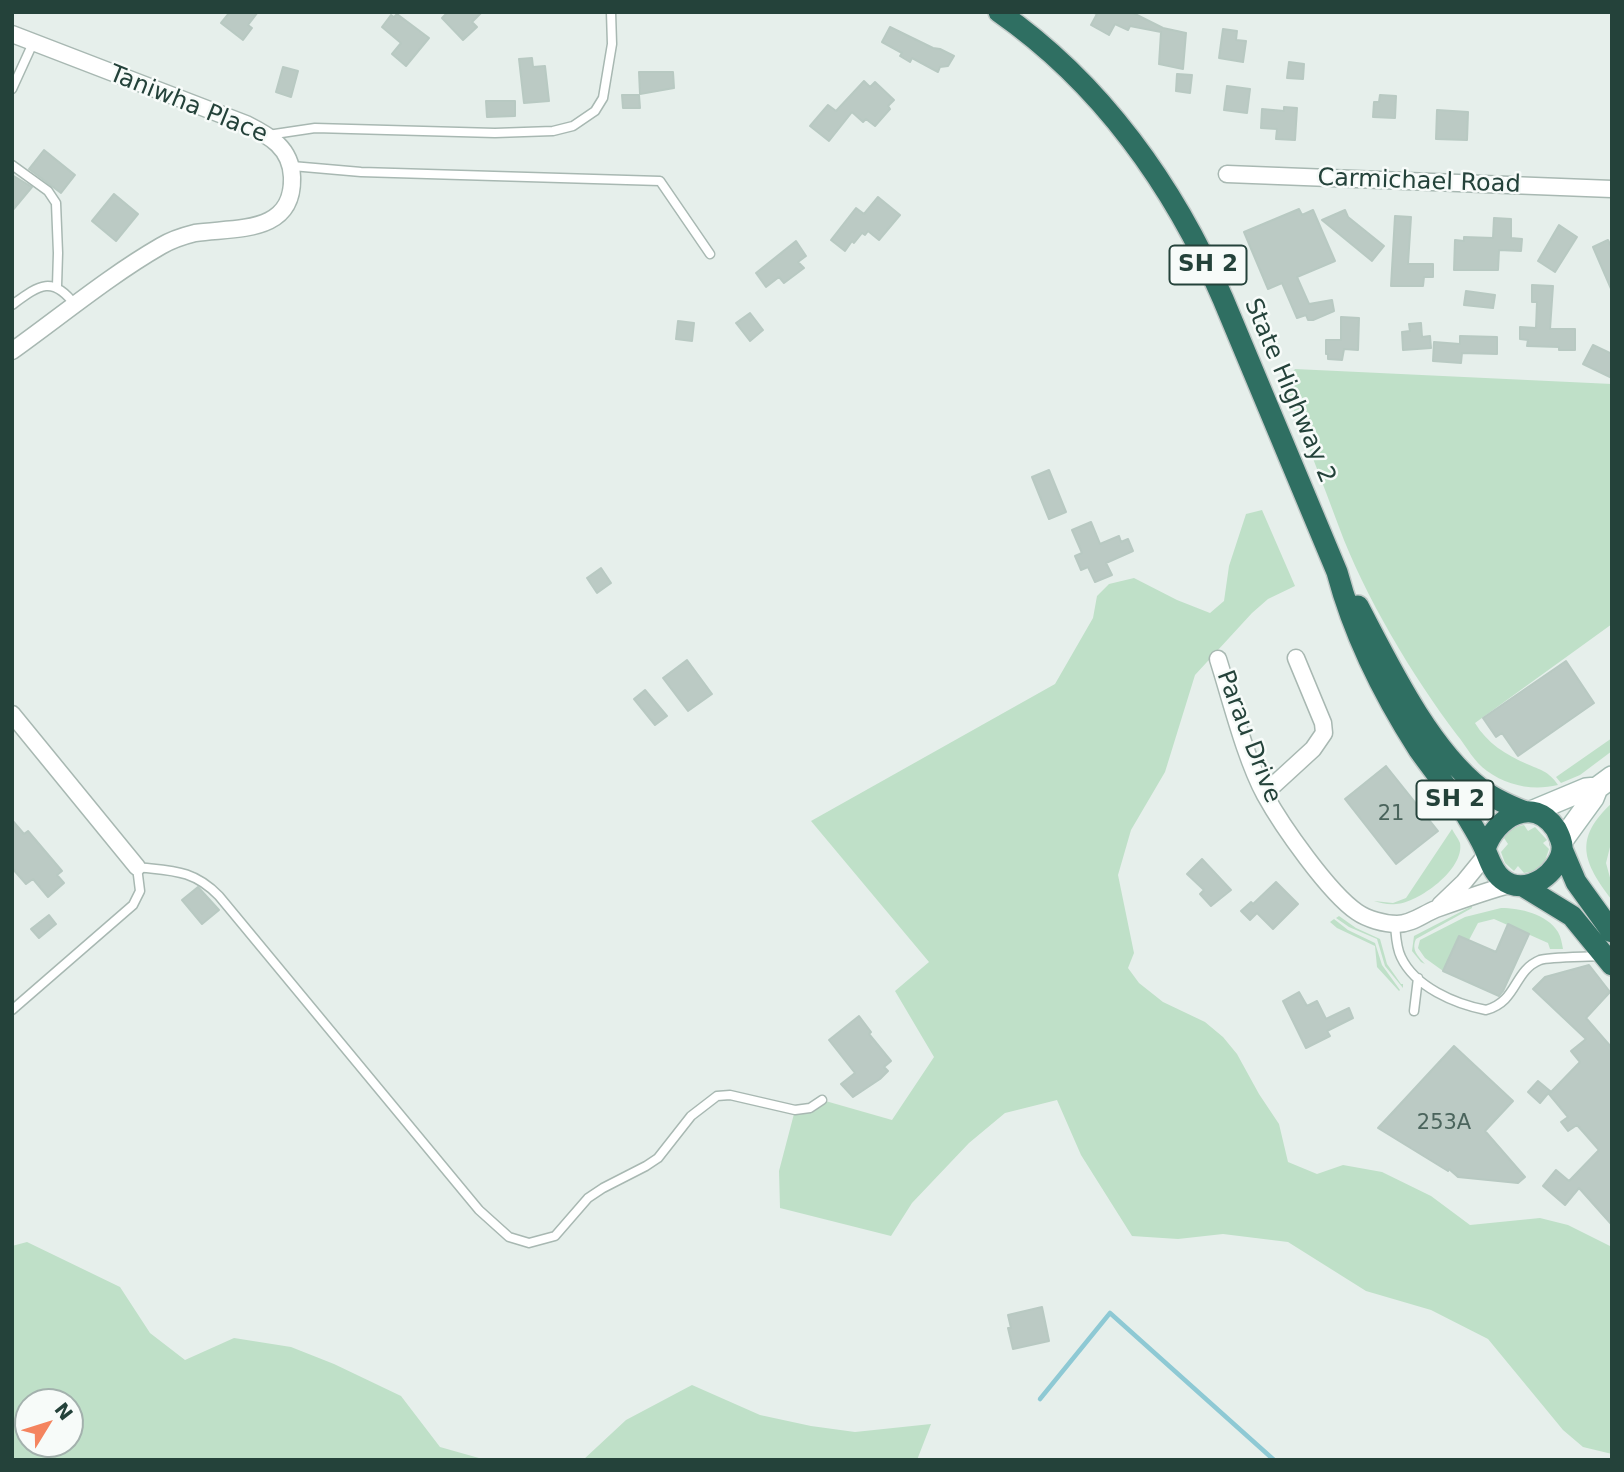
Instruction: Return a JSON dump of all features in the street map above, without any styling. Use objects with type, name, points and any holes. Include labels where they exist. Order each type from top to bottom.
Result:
[{"type":"highway","name":"State Highway 2","points":[[999,12],[1042,46],[1104,106],[1133,141],[1169,194],[1206,260],[1337,572],[1352,622],[1392,708],[1462,809],[1486,852]]},
{"type":"highway","name":"State Highway 2","points":[[1337,572],[1406,693],[1457,767],[1482,790],[1527,812]]},
{"type":"highway","name":"SH 2","points":[[1527,812],[1550,823],[1576,882],[1612,932]]},
{"type":"highway","points":[[1486,852],[1495,829],[1511,816],[1527,812]]},
{"type":"highway","points":[[1518,885],[1532,885],[1548,875],[1560,859],[1562,846]]},
{"type":"highway","name":"SH 2","points":[[1486,852],[1502,879],[1518,885],[1572,916],[1607,960]]},
{"type":"street","name":"Taniwha Place","points":[[12,34],[246,124],[268,135],[281,145],[292,166],[293,187],[282,210],[270,221],[252,228],[195,233],[177,238],[149,254],[12,351]]},
{"type":"street","name":"Carmichael Road","points":[[1227,174],[1612,189]]},
{"type":"street","points":[[1265,793],[1313,749],[1324,733],[1323,723],[1296,658]]},
{"type":"street","name":"Parau Drive","points":[[1218,659],[1265,793],[1296,841],[1347,903],[1364,916],[1395,925]]},
{"type":"street","points":[[12,713],[137,867]]},
{"type":"street","points":[[1527,812],[1604,782]]},
{"type":"street","points":[[1562,846],[1604,782]]},
{"type":"street","points":[[1436,909],[1464,882],[1486,852]]},
{"type":"street","points":[[1395,925],[1409,922],[1436,909],[1518,885]]},
{"type":"lane","points":[[268,135],[315,128],[495,133],[553,131],[572,126],[595,111],[603,98],[612,44],[611,12]]},
{"type":"lane","points":[[12,89],[33,43]]},
{"type":"lane","points":[[12,165],[48,191],[56,203],[57,286]]},
{"type":"lane","points":[[292,166],[361,172],[660,181],[710,254]]},
{"type":"lane","points":[[12,305],[38,287],[57,286],[68,294],[75,305]]},
{"type":"lane","points":[[12,1010],[133,905],[140,891],[137,867],[177,870],[209,886],[493,1225],[509,1237],[529,1242],[555,1236],[588,1198],[658,1158],[691,1116],[717,1096],[730,1095],[795,1110],[810,1108],[822,1100]]},
{"type":"lane","points":[[1395,925],[1399,953],[1409,970],[1455,1001],[1486,1010],[1505,1002],[1523,973],[1542,959],[1607,960]]},
{"type":"lane","points":[[1414,1010],[1418,978]]},
{"type":"green space","points":[[1295,369],[1612,384],[1612,624],[1475,723],[1485,737],[1498,748],[1544,772],[1558,785],[1521,786],[1503,780],[1482,767],[1440,712],[1407,662],[1349,553],[1283,384]]},
{"type":"green space","points":[[1262,510],[1295,586],[1268,599],[1252,613],[1195,675],[1165,772],[1131,830],[1118,875],[1134,953],[1128,968],[1139,983],[1163,1002],[1205,1022],[1223,1037],[1237,1054],[1279,1124],[1288,1162],[1317,1174],[1343,1165],[1382,1172],[1431,1196],[1470,1225],[1540,1218],[1568,1225],[1612,1247],[1612,1454],[1583,1447],[1563,1430],[1488,1339],[1431,1310],[1366,1291],[1288,1242],[1223,1234],[1178,1239],[1132,1236],[1081,1155],[1057,1100],[1005,1113],[969,1143],[912,1203],[891,1236],[780,1208],[779,1171],[795,1110],[822,1100],[892,1120],[934,1057],[895,991],[929,962],[811,821],[1055,684],[1093,618],[1097,596],[1109,584],[1134,578],[1210,613],[1224,601],[1229,566],[1246,514]]},
{"type":"green space","points":[[1612,738],[1612,751],[1580,775],[1561,783],[1556,777]]},
{"type":"green space","points":[[1612,803],[1612,839],[1606,863],[1612,885],[1612,900],[1594,874],[1586,851],[1591,828]]},
{"type":"green space","points":[[1524,825],[1528,831],[1535,827],[1547,840],[1543,843],[1549,849],[1544,864],[1535,871],[1524,873],[1518,866],[1514,871],[1505,863],[1501,852],[1508,844],[1504,838],[1508,833]]},
{"type":"green space","points":[[1452,829],[1460,843],[1460,853],[1448,873],[1438,883],[1405,902],[1390,904],[1374,901],[1393,903],[1406,898]]},
{"type":"green space","points":[[1472,906],[1416,939],[1415,950],[1425,964],[1421,962],[1412,951],[1414,936]]},
{"type":"green space","points":[[1501,908],[1540,916],[1558,932],[1563,949],[1550,949],[1548,943],[1494,919],[1478,923],[1469,940],[1459,936],[1443,971],[1425,958],[1418,948],[1420,940],[1465,917]]},
{"type":"green space","points":[[1339,916],[1356,928],[1380,939],[1387,964],[1403,984],[1403,988],[1385,966],[1377,939],[1349,927],[1336,918]]},
{"type":"green space","points":[[1334,919],[1348,930],[1375,943],[1382,965],[1399,991],[1377,967],[1375,946],[1337,928],[1330,922]]},
{"type":"green space","points":[[27,1242],[120,1287],[150,1333],[185,1360],[234,1338],[291,1347],[401,1396],[440,1447],[486,1460],[12,1460],[12,1246]]},
{"type":"green space","points":[[692,1385],[760,1415],[811,1426],[855,1432],[931,1424],[917,1460],[583,1460],[626,1420]]},
{"type":"building","points":[[230,12],[258,12],[248,25],[252,28],[243,40],[221,23]]},
{"type":"building","points":[[448,12],[482,12],[472,22],[477,27],[463,40],[442,18]]},
{"type":"building","points":[[1092,12],[1131,12],[1163,28],[1186,33],[1183,69],[1159,64],[1161,32],[1130,26],[1128,30],[1115,24],[1109,35],[1091,25],[1097,14]]},
{"type":"building","points":[[397,14],[429,38],[406,66],[392,54],[401,43],[382,27],[391,15],[394,17]]},
{"type":"building","points":[[890,27],[954,56],[948,66],[940,67],[938,72],[912,58],[910,62],[900,56],[902,53],[882,42]]},
{"type":"building","points":[[1223,29],[1237,31],[1236,40],[1246,41],[1243,62],[1219,58]]},
{"type":"building","points":[[532,58],[533,67],[545,66],[549,101],[524,103],[519,59]]},
{"type":"building","points":[[1289,62],[1304,64],[1303,79],[1287,78]]},
{"type":"building","points":[[283,67],[298,71],[291,97],[276,92]]},
{"type":"building","points":[[639,72],[673,72],[674,88],[640,94]]},
{"type":"building","points":[[1177,74],[1192,75],[1190,93],[1176,91]]},
{"type":"building","points":[[864,81],[870,87],[875,82],[894,100],[875,126],[866,119],[863,122],[852,112],[829,141],[810,126],[828,105],[836,111]]},
{"type":"building","points":[[1227,86],[1250,89],[1247,113],[1224,110]]},
{"type":"building","points":[[622,95],[639,95],[640,108],[623,108]]},
{"type":"building","points":[[1380,95],[1396,96],[1395,118],[1373,117],[1374,102],[1379,102]]},
{"type":"building","points":[[486,101],[515,101],[515,116],[487,117]]},
{"type":"building","points":[[1284,107],[1297,108],[1295,140],[1276,139],[1277,129],[1261,128],[1262,109],[1284,111]]},
{"type":"building","points":[[1437,110],[1468,112],[1467,140],[1436,139]]},
{"type":"building","points":[[44,150],[75,175],[61,193],[29,169]]},
{"type":"building","points":[[12,175],[32,187],[12,211]]},
{"type":"building","points":[[114,194],[138,214],[116,241],[92,221]]},
{"type":"building","points":[[878,197],[900,215],[879,240],[868,231],[865,235],[862,233],[854,243],[852,241],[845,251],[831,240],[856,208],[864,214]]},
{"type":"building","points":[[1299,209],[1302,215],[1313,210],[1335,261],[1297,277],[1309,304],[1332,300],[1334,311],[1313,320],[1308,320],[1306,315],[1297,318],[1282,283],[1268,289],[1244,232]]},
{"type":"building","points":[[1345,210],[1348,217],[1384,246],[1372,261],[1322,220]]},
{"type":"building","points":[[1395,216],[1411,217],[1408,264],[1433,264],[1433,277],[1424,277],[1423,286],[1391,286]]},
{"type":"building","points":[[1494,218],[1511,219],[1511,238],[1522,239],[1521,251],[1499,250],[1498,270],[1454,270],[1455,240],[1464,241],[1464,237],[1493,238]]},
{"type":"building","points":[[1559,225],[1577,237],[1555,272],[1538,261]]},
{"type":"building","points":[[1608,240],[1612,248],[1612,291],[1593,247]]},
{"type":"building","points":[[796,241],[806,256],[798,262],[804,268],[784,283],[779,277],[766,287],[756,273]]},
{"type":"building","points":[[1532,285],[1553,286],[1550,329],[1575,329],[1575,350],[1527,346],[1528,340],[1520,339],[1520,327],[1536,328],[1537,302],[1532,302]]},
{"type":"building","points":[[1466,291],[1495,295],[1493,308],[1464,305]]},
{"type":"building","points":[[750,313],[763,330],[750,341],[736,323]]},
{"type":"building","points":[[1341,317],[1359,318],[1358,350],[1344,349],[1342,360],[1328,359],[1326,340],[1341,340]]},
{"type":"building","points":[[678,321],[694,323],[692,341],[676,339]]},
{"type":"building","points":[[1421,323],[1422,337],[1430,336],[1431,348],[1403,350],[1402,332],[1410,331],[1409,324]]},
{"type":"building","points":[[1460,336],[1497,337],[1497,354],[1462,353],[1461,363],[1433,361],[1434,342],[1460,344]]},
{"type":"building","points":[[1593,345],[1612,354],[1612,378],[1583,364]]},
{"type":"building","points":[[1049,470],[1066,512],[1049,519],[1032,477]]},
{"type":"building","points":[[1091,522],[1100,544],[1119,536],[1121,542],[1128,539],[1133,551],[1106,563],[1112,575],[1095,582],[1088,567],[1081,570],[1075,556],[1082,553],[1072,530]]},
{"type":"building","points":[[601,568],[611,583],[597,593],[587,578]]},
{"type":"building","points":[[687,660],[712,694],[688,711],[663,678]]},
{"type":"building","points":[[1566,661],[1594,703],[1518,756],[1502,733],[1496,737],[1483,718]]},
{"type":"building","points":[[645,690],[667,716],[655,725],[634,699]]},
{"type":"building","points":[[1386,766],[1438,831],[1396,864],[1345,799]]},
{"type":"building","points":[[12,820],[24,834],[28,831],[62,871],[57,875],[64,883],[48,897],[33,879],[26,884],[12,868]]},
{"type":"building","points":[[1202,859],[1231,890],[1211,906],[1200,894],[1204,890],[1187,874]]},
{"type":"building","points":[[1276,882],[1298,904],[1273,929],[1257,913],[1250,920],[1241,911],[1251,902],[1253,904]]},
{"type":"building","points":[[198,887],[219,910],[202,924],[182,900]]},
{"type":"building","points":[[49,915],[56,924],[39,938],[31,929]]},
{"type":"building","points":[[1508,924],[1529,934],[1499,996],[1443,971],[1459,936],[1496,952]]},
{"type":"building","points":[[1589,965],[1610,992],[1586,1018],[1612,1048],[1612,1225],[1579,1188],[1565,1205],[1543,1186],[1556,1170],[1569,1181],[1599,1150],[1577,1125],[1568,1131],[1561,1122],[1568,1117],[1549,1094],[1580,1062],[1571,1051],[1586,1039],[1533,989],[1545,977]]},
{"type":"building","points":[[1299,992],[1307,1006],[1317,1001],[1326,1019],[1349,1008],[1353,1018],[1327,1031],[1330,1036],[1306,1048],[1283,1001]]},
{"type":"building","points":[[859,1016],[871,1032],[869,1034],[891,1061],[884,1067],[888,1071],[880,1079],[853,1097],[841,1084],[855,1073],[829,1040]]},
{"type":"building","points":[[1454,1046],[1513,1101],[1485,1131],[1525,1177],[1518,1183],[1458,1177],[1449,1169],[1448,1171],[1378,1128]]},
{"type":"building","points":[[1538,1081],[1550,1091],[1540,1103],[1528,1092]]},
{"type":"building","points":[[1042,1307],[1049,1341],[1013,1349],[1008,1315]]},
{"type":"waterway","points":[[1040,1399],[1110,1313],[1274,1460]]}]
